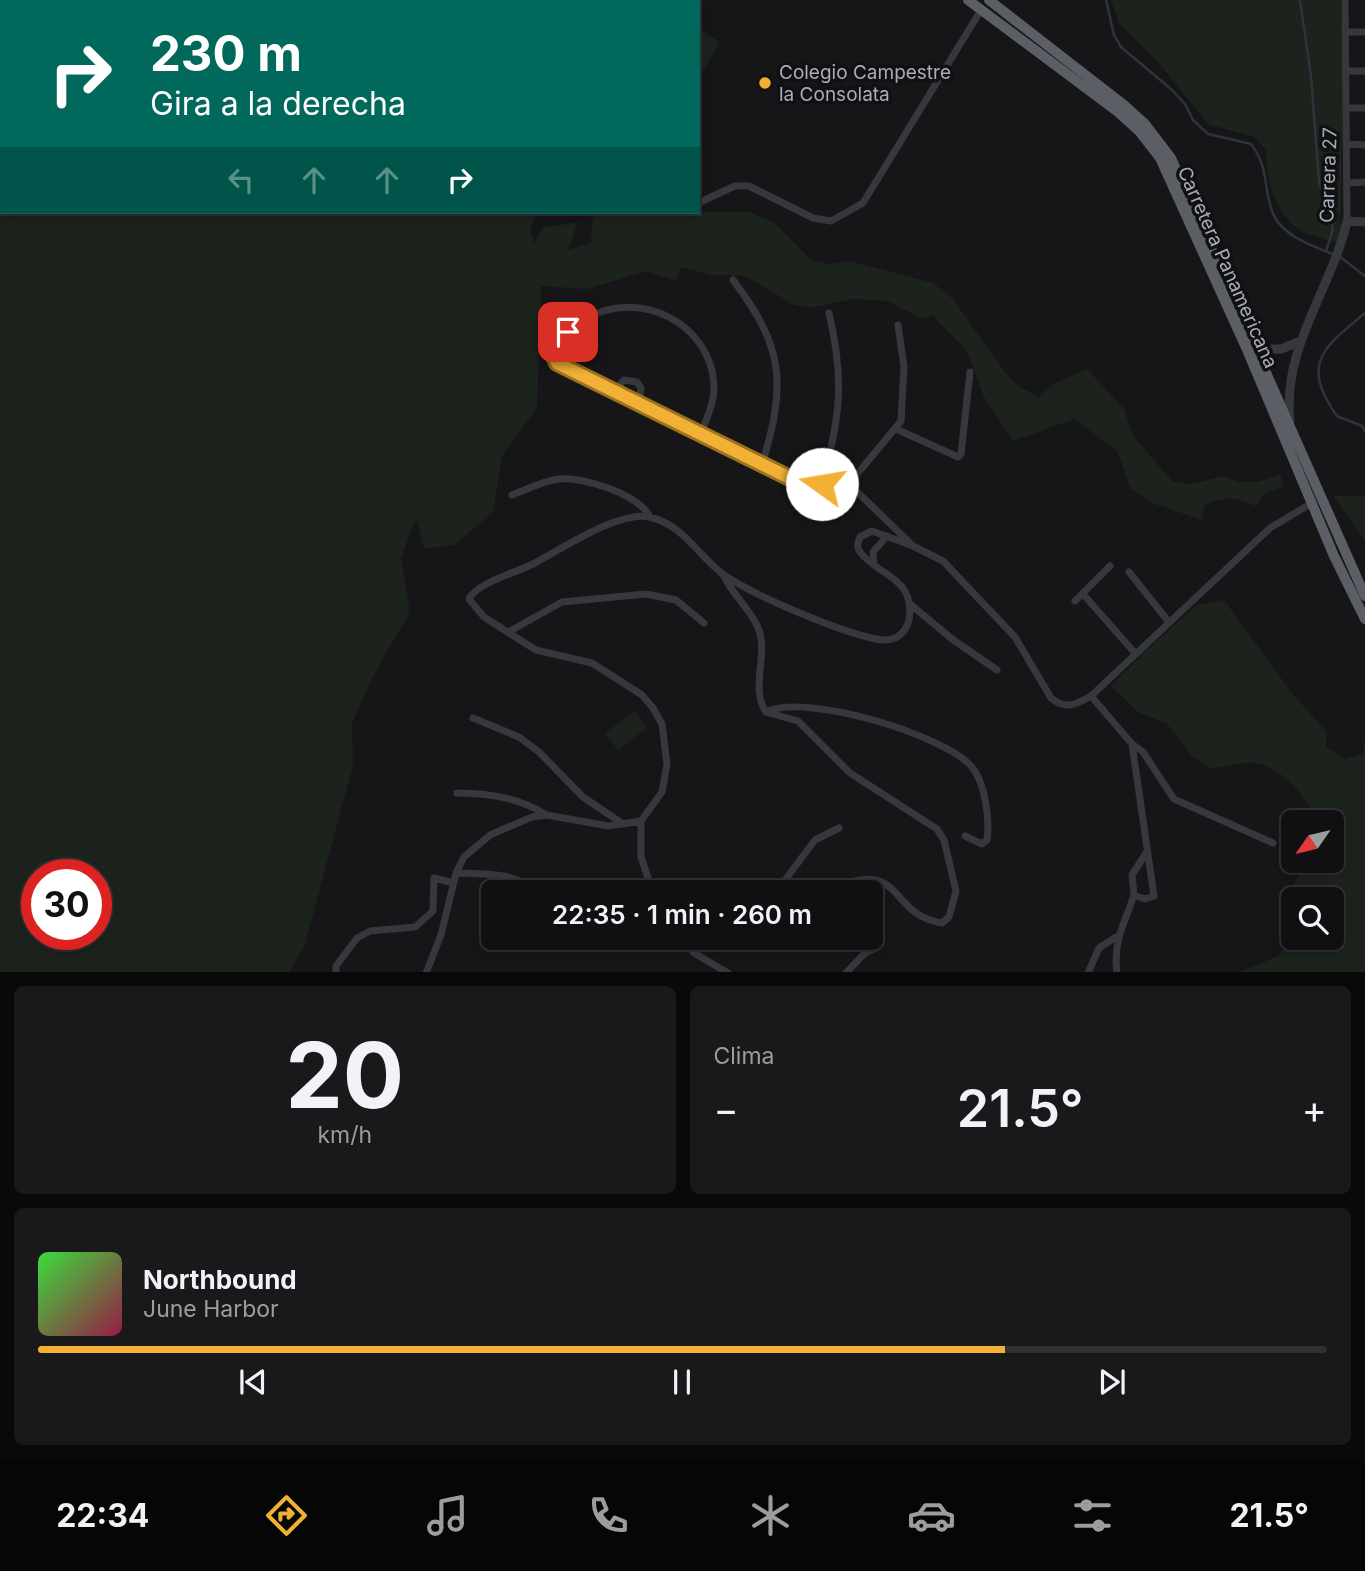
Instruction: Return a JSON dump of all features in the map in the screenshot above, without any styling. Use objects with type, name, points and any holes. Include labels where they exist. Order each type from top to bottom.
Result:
[{"type":"highway","name":"Carretera Panamericana","points":[[968,0],[1118,113],[1139,131],[1160,158],[1365,618]]},
{"type":"highway","name":"Carretera Panamericana","points":[[989,0],[1124,105],[1156,137],[1184,183],[1365,596]]},
{"type":"street","name":"Carrera 27","points":[[1290,423],[1288,388],[1298,342],[1342,244],[1347,221],[1345,0]]},
{"type":"street","points":[[700,202],[735,186],[749,186],[813,218],[831,221],[863,203],[981,10]]},
{"type":"street","points":[[1345,32],[1365,32]]},
{"type":"street","points":[[1347,71],[1365,71]]},
{"type":"street","points":[[1348,107],[1365,108]]},
{"type":"street","points":[[1347,144],[1365,145]]},
{"type":"street","points":[[1348,183],[1365,182]]},
{"type":"street","points":[[1347,221],[1365,222]]},
{"type":"street","points":[[733,280],[753,307],[771,343],[779,380],[774,423],[762,464]]},
{"type":"street","points":[[701,433],[710,410],[714,388],[710,364],[698,341],[681,323],[660,312],[634,306],[611,309],[587,318],[568,332],[553,354],[557,363],[796,481],[822,484],[841,480],[849,484],[913,546]]},
{"type":"street","points":[[822,484],[836,434],[840,398],[839,356],[829,313]]},
{"type":"street","points":[[849,484],[896,429],[903,412],[904,367],[898,325]]},
{"type":"street","points":[[1257,349],[1281,349],[1298,342]]},
{"type":"street","points":[[896,429],[957,457],[961,454],[970,372]]},
{"type":"street","points":[[615,390],[624,380],[637,382],[641,388],[639,402]]},
{"type":"street","points":[[512,495],[558,479],[575,480],[617,491],[644,506],[650,517]]},
{"type":"street","points":[[649,880],[641,857],[641,821],[662,792],[667,764],[662,724],[653,708],[642,695],[610,672],[592,663],[536,650],[475,609],[469,599],[477,587],[507,577],[622,519],[650,517],[683,535],[723,574],[813,617],[876,639],[889,640],[901,635],[910,617],[909,604],[905,590],[896,578],[860,551],[860,537],[872,531],[913,546],[943,561],[1015,637],[1051,698],[1059,705],[1073,706],[1091,696],[1134,652],[1270,528],[1312,503]]},
{"type":"street","points":[[874,563],[873,552],[887,536]]},
{"type":"street","points":[[1076,601],[1110,566]]},
{"type":"street","points":[[1129,572],[1168,621]]},
{"type":"street","points":[[723,574],[730,592],[759,631],[762,646],[760,698],[766,712]]},
{"type":"street","points":[[509,631],[562,602],[646,594],[676,600],[704,623]]},
{"type":"street","points":[[1083,594],[1134,652]]},
{"type":"street","points":[[909,604],[952,639],[997,670]]},
{"type":"street","points":[[1091,696],[1132,744],[1143,752],[1174,799],[1273,843]]},
{"type":"street","points":[[766,712],[777,706],[813,707],[844,713],[915,735],[961,757],[979,779],[989,828],[987,840],[982,844],[965,836]]},
{"type":"street","points":[[766,712],[798,721],[850,773],[900,807],[930,822],[944,840],[956,891],[949,917],[942,923],[932,921],[883,882]]},
{"type":"street","points":[[473,718],[519,737],[539,752],[583,797],[624,824]]},
{"type":"street","points":[[1132,744],[1153,896],[1145,899],[1134,895]]},
{"type":"street","points":[[457,793],[477,793],[531,805],[547,815]]},
{"type":"street","points":[[426,972],[441,935],[456,873],[464,857],[490,835],[532,817],[547,815],[608,826],[641,821]]},
{"type":"street","points":[[785,880],[816,841],[839,828]]},
{"type":"street","points":[[1117,972],[1114,953],[1116,937],[1134,895],[1132,875],[1146,853]]},
{"type":"street","points":[[456,873],[498,874],[520,880]]},
{"type":"street","points":[[335,972],[336,966],[357,938],[370,931],[415,927],[433,911],[434,878],[454,883]]},
{"type":"street","points":[[856,880],[878,880]]},
{"type":"street","points":[[1088,972],[1099,948],[1116,937]]},
{"type":"street","points":[[692,950],[728,972]]},
{"type":"street","points":[[846,972],[872,950]]},
{"type":"shaded area","points":[[1111,0],[1341,0],[1344,71],[1340,244],[1308,234],[1288,220],[1271,186],[1266,150],[1254,137],[1208,124],[1158,62],[1119,23]]},
{"type":"shaded area","points":[[700,29],[720,42],[700,76]]},
{"type":"shaded area","points":[[748,212],[773,222],[811,260],[830,264],[849,261],[933,283],[953,299],[1004,371],[1018,386],[1039,397],[1053,384],[1087,369],[1124,409],[1134,437],[1173,482],[1192,484],[1223,476],[1240,482],[1258,482],[1280,474],[1284,486],[1263,495],[1256,506],[1236,499],[1224,499],[1204,506],[1202,520],[1152,503],[1130,488],[1118,452],[1074,419],[1013,441],[984,397],[966,349],[933,316],[921,318],[888,301],[853,299],[809,308],[794,305],[746,276],[712,275],[681,267],[676,281],[647,271],[587,289],[541,286],[537,408],[502,456],[493,512],[454,545],[424,549],[416,518],[401,558],[410,612],[373,676],[352,723],[353,765],[305,944],[290,972],[0,972],[0,214],[536,214],[530,231],[534,243],[544,227],[578,222],[568,250],[591,243],[593,214]]},
{"type":"shaded area","points":[[1334,496],[1365,496],[1365,541]]},
{"type":"shaded area","points":[[1224,600],[1291,692],[1326,731],[1326,747],[1345,759],[1363,753],[1365,738],[1365,972],[1240,972],[1280,955],[1283,950],[1344,950],[1344,887],[1292,887],[1299,873],[1344,873],[1344,810],[1312,810],[1288,780],[1263,765],[1249,763],[1210,768],[1191,755],[1167,724],[1138,712],[1111,686],[1197,605]]},
{"type":"shaded area","points":[[635,711],[647,728],[618,750],[605,733]]},
{"type":"waterway","points":[[1106,0],[1114,35],[1121,47],[1171,89],[1185,104],[1193,120],[1208,134],[1251,144],[1261,161],[1269,202],[1276,219],[1298,239],[1333,254]]},
{"type":"waterway","points":[[1300,0],[1311,76],[1319,181],[1333,229],[1326,251]]},
{"type":"waterway","points":[[1339,256],[1365,276]]},
{"type":"waterway","points":[[1365,313],[1329,346],[1319,369],[1320,382],[1337,416],[1362,426],[1365,431]]},
{"type":"place","name":"Colegio Campestre la Consolata","points":[[765,83]]},
{"type":"route","points":[[568,332],[553,354],[552,359],[557,363],[796,481],[822,484]]}]
